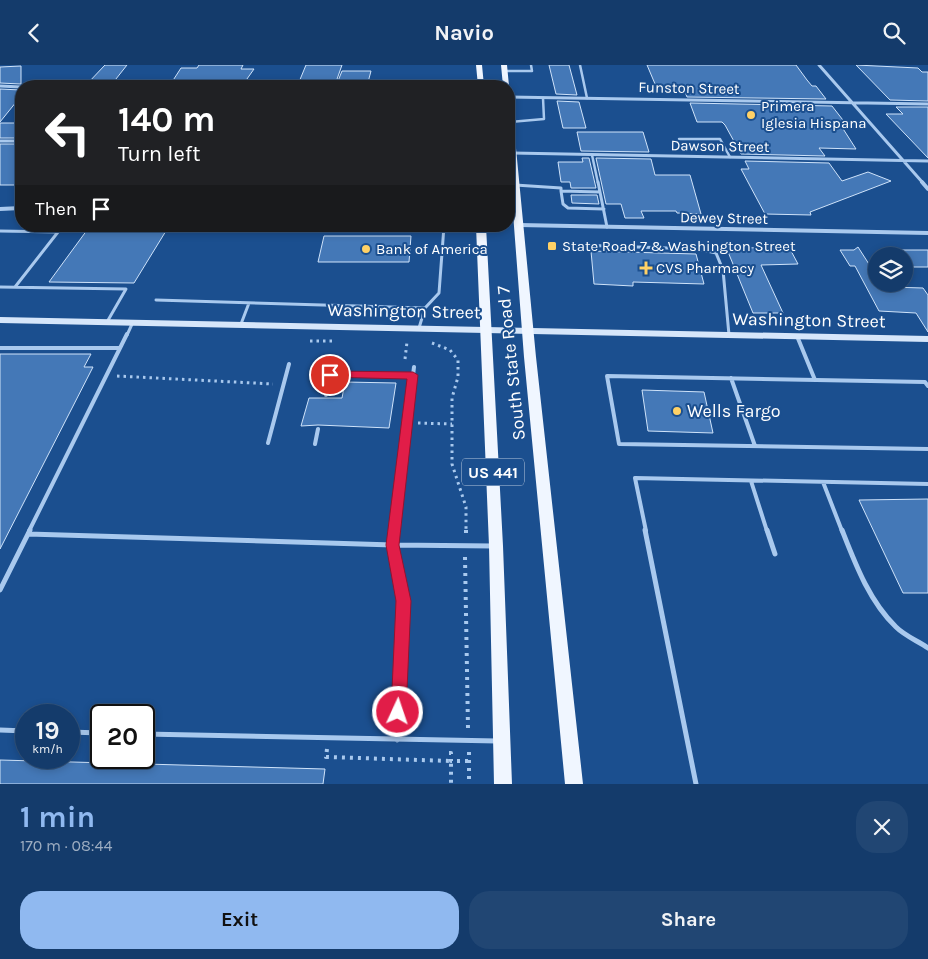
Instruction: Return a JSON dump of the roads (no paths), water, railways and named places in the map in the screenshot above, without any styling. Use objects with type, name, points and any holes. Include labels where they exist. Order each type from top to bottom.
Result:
[{"type":"main road","points":[[479,65],[482,80]]},
{"type":"main road","name":"South State Road 7","points":[[515,185],[574,784]]},
{"type":"main road","name":"South State Road 7","points":[[481,232],[496,546],[501,741],[504,784]]},
{"type":"street","points":[[819,65],[928,189]]},
{"type":"street","points":[[0,87],[15,87]]},
{"type":"street","name":"Funston Street","points":[[515,97],[928,104]]},
{"type":"street","points":[[0,141],[15,141]]},
{"type":"street","name":"Dawson Street","points":[[515,153],[928,161]]},
{"type":"street","points":[[0,209],[15,208]]},
{"type":"street","name":"Dewey Street","points":[[519,225],[928,233]]},
{"type":"street","name":"Washington Street","points":[[0,320],[928,339]]},
{"type":"lane","points":[[504,68],[532,71],[531,65]]},
{"type":"lane","points":[[580,65],[587,98]]},
{"type":"lane","points":[[515,119],[544,119],[543,97]]},
{"type":"lane","points":[[679,139],[720,139],[730,157]]},
{"type":"lane","points":[[592,155],[608,227]]},
{"type":"lane","points":[[515,185],[561,188],[563,204],[568,209],[604,209]]},
{"type":"lane","points":[[561,191],[600,192]]},
{"type":"lane","points":[[0,231],[15,231]]},
{"type":"lane","points":[[15,287],[58,232]]},
{"type":"lane","points":[[419,328],[425,308],[440,293],[444,232]]},
{"type":"lane","points":[[577,245],[698,249],[716,253],[723,269],[729,335]]},
{"type":"lane","points":[[0,287],[126,289],[108,322]]},
{"type":"lane","points":[[156,300],[425,308]]},
{"type":"lane","points":[[241,324],[249,303]]},
{"type":"lane","points":[[0,590],[133,322]]},
{"type":"lane","points":[[796,336],[816,380]]},
{"type":"lane","points":[[0,348],[119,348]]},
{"type":"lane","points":[[268,443],[289,364]]},
{"type":"lane","points":[[397,740],[404,601],[393,545],[414,367]]},
{"type":"lane","points":[[326,395],[330,375],[413,375]]},
{"type":"lane","points":[[928,386],[925,382],[608,376],[619,444],[928,449]]},
{"type":"lane","points":[[731,379],[755,446]]},
{"type":"lane","points":[[315,444],[318,429]]},
{"type":"lane","points":[[696,784],[635,478],[928,485]]},
{"type":"lane","points":[[751,481],[775,553]]},
{"type":"lane","points":[[823,482],[858,568],[879,606],[896,627],[928,649]]},
{"type":"lane","points":[[28,533],[393,545],[496,546]]},
{"type":"lane","points":[[0,730],[15,731]]},
{"type":"lane","points":[[155,734],[501,741]]},
{"type":"place","name":"Primera Iglesia Hispana","points":[[751,115]]},
{"type":"place","name":"State Road 7 & Washington Street","points":[[552,246]]},
{"type":"place","name":"Bank of America","points":[[366,249]]},
{"type":"place","name":"CVS Pharmacy","points":[[646,268]]},
{"type":"place","name":"Wells Fargo","points":[[677,411]]}]
